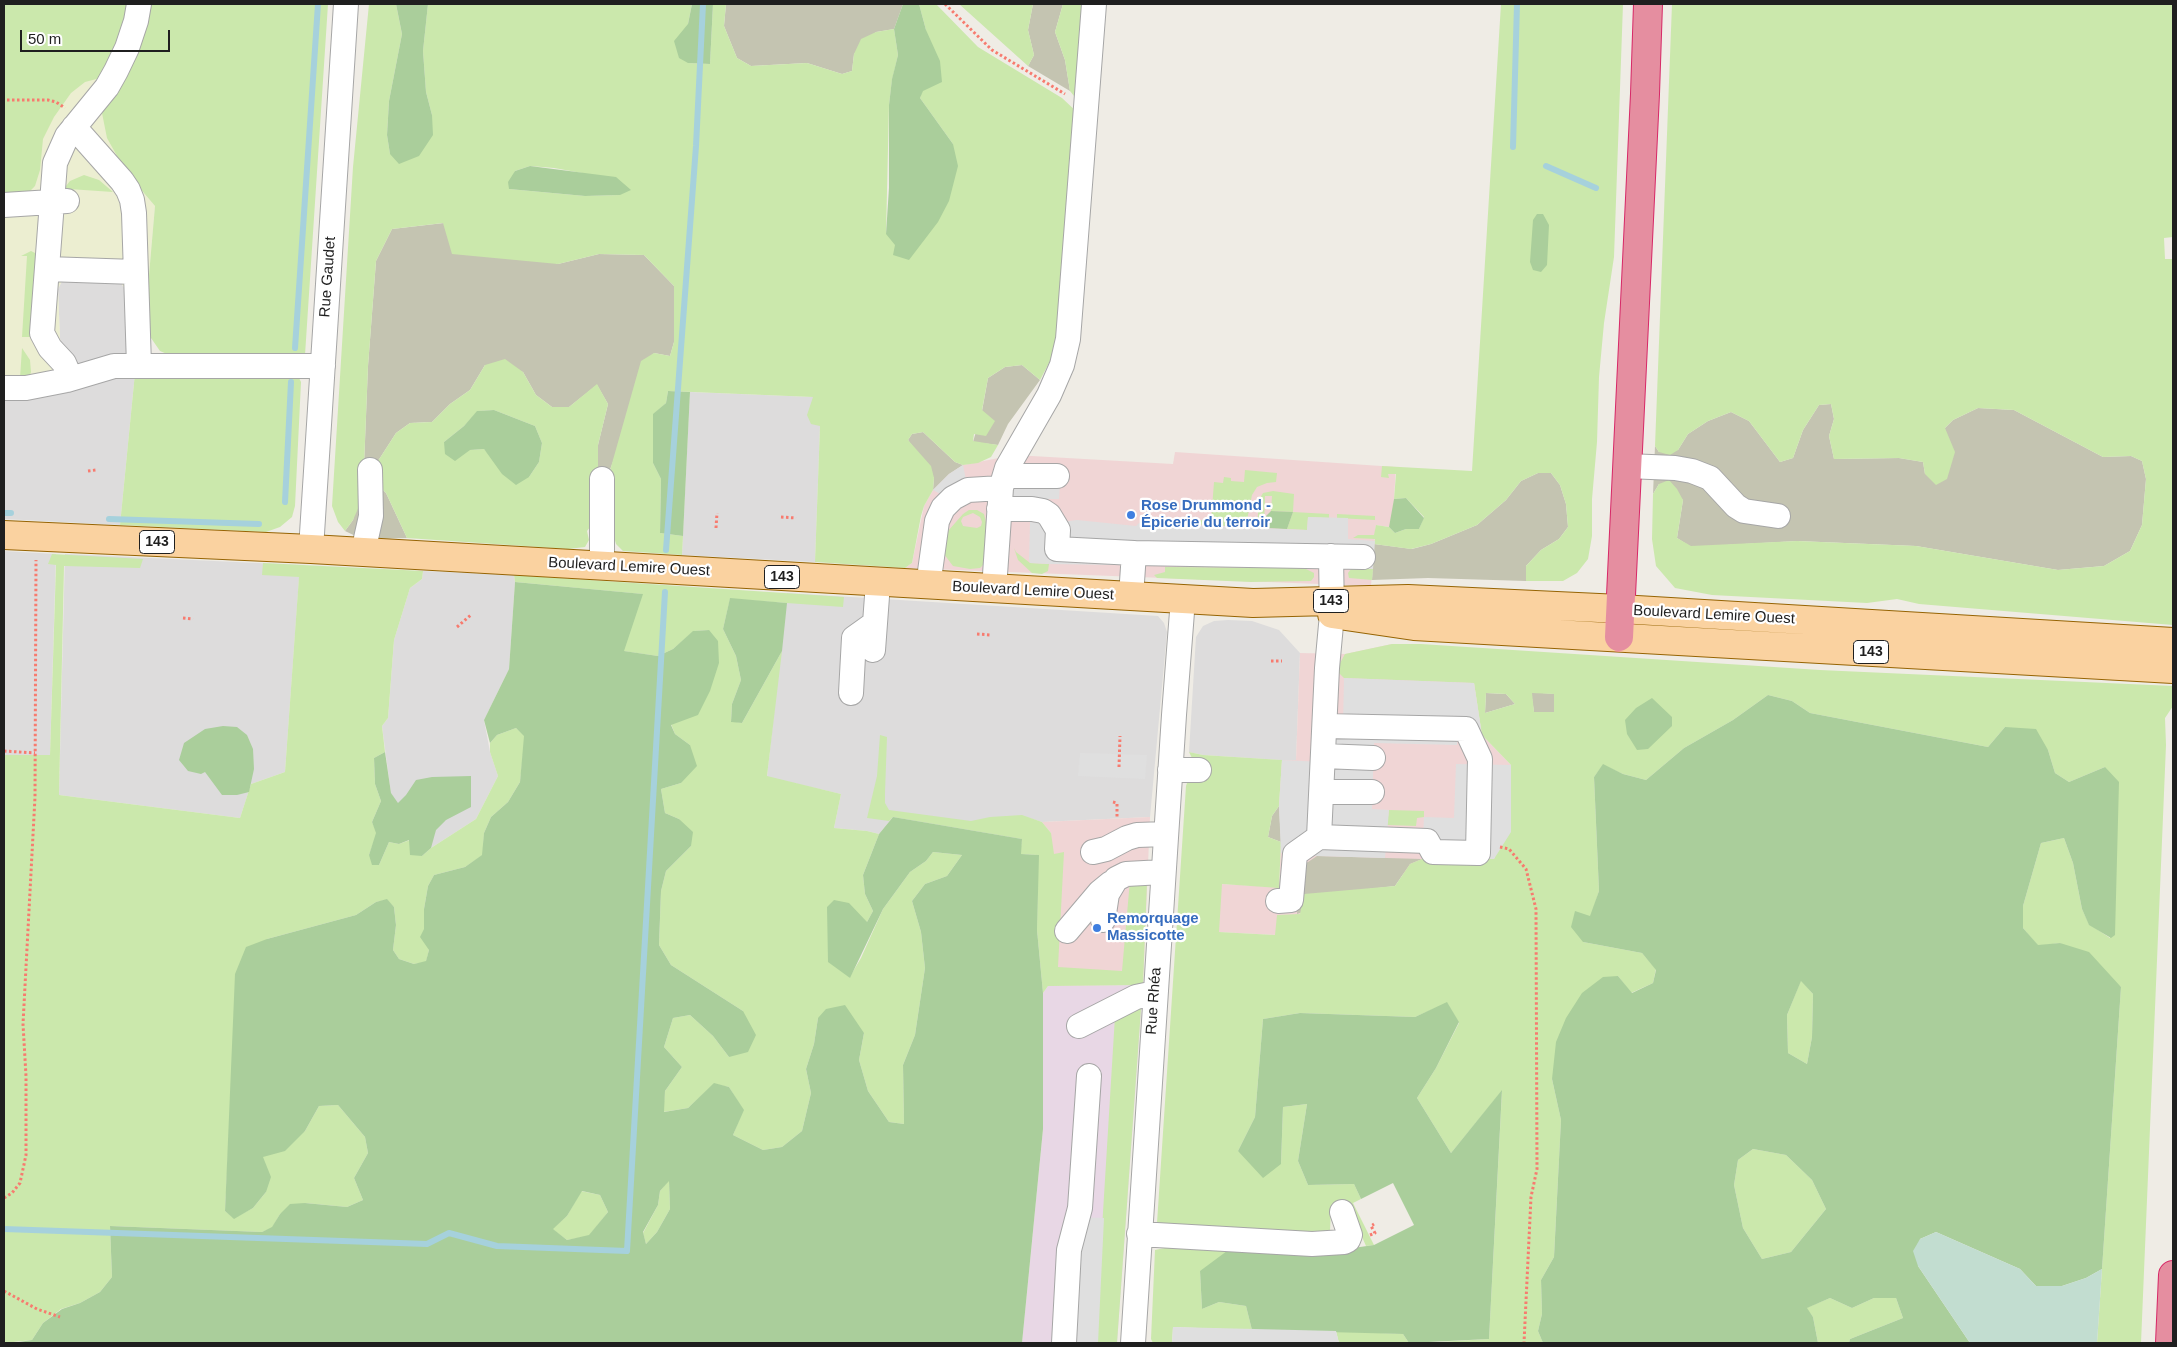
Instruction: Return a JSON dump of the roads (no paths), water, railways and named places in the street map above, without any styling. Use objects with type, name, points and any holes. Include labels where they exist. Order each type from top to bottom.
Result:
[{"type":"highway","points":[[1619,637],[1648,4]]},
{"type":"highway","points":[[2170,1343],[2173,1275]]},
{"type":"main road","name":"Boulevard Lemire Ouest","points":[[4,535],[311,549],[928,586],[1254,603],[1332,608],[1414,626],[2173,669]]},
{"type":"main road","name":"Boulevard Lemire Ouest","points":[[1332,608],[1408,599],[1620,609],[2173,642]]},
{"type":"street","points":[[68,380],[64,363],[50,348],[42,333],[47,269],[58,237],[60,201],[55,162],[74,127],[106,87],[116,71],[127,48],[136,21],[139,4]]},
{"type":"street","name":"Rue Gaudet","points":[[311,549],[346,4]]},
{"type":"street","points":[[994,589],[1002,491],[1014,455],[1049,395],[1062,365],[1068,339],[1094,4]]},
{"type":"street","points":[[74,127],[128,190],[134,213],[139,365]]},
{"type":"street","points":[[4,205],[60,201]]},
{"type":"street","points":[[47,269],[136,272]]},
{"type":"street","points":[[4,388],[26,388],[68,380],[102,368],[139,365],[323,366]]},
{"type":"street","points":[[1627,466],[1675,468],[1692,471],[1710,478],[1736,506],[1744,511],[1778,516]]},
{"type":"street","points":[[363,552],[371,516],[370,470]]},
{"type":"street","points":[[928,586],[937,521],[943,508],[953,498],[968,490],[1002,491],[1057,476]]},
{"type":"street","points":[[602,479],[602,566]]},
{"type":"street","points":[[1002,491],[1032,509],[1043,511],[1049,515],[1058,530],[1057,549],[1134,553],[1363,556]]},
{"type":"street","points":[[1131,596],[1134,553]]},
{"type":"street","points":[[1320,837],[1332,608],[1331,556]]},
{"type":"street","points":[[873,650],[878,583]]},
{"type":"street","name":"Rue Rhéa","points":[[1132,1343],[1183,600]]},
{"type":"street","points":[[852,693],[854,638],[875,624]]},
{"type":"street","points":[[1278,901],[1291,900],[1295,854],[1320,837],[1427,840],[1433,852],[1478,853],[1480,759],[1466,729],[1325,726]]},
{"type":"street","points":[[1323,756],[1374,758]]},
{"type":"street","points":[[1170,770],[1199,770]]},
{"type":"street","points":[[1322,792],[1372,792]]},
{"type":"street","points":[[1093,852],[1106,849],[1137,835],[1166,834]]},
{"type":"street","points":[[1067,931],[1100,892],[1116,880],[1126,874],[1163,872]]},
{"type":"street","points":[[1102,920],[1107,894],[1116,880]]},
{"type":"street","points":[[1079,1026],[1136,997],[1155,994]]},
{"type":"street","points":[[1064,1343],[1068,1250],[1080,1208],[1089,1076]]},
{"type":"street","points":[[1139,1234],[1312,1244],[1344,1242],[1348,1240],[1350,1235],[1342,1212]]},
{"type":"waterway","points":[[295,348],[318,4]]},
{"type":"waterway","points":[[666,550],[696,146],[703,4]]},
{"type":"waterway","points":[[1513,147],[1517,4]]},
{"type":"waterway","points":[[1546,166],[1596,188]]},
{"type":"waterway","points":[[285,502],[291,382]]},
{"type":"waterway","points":[[4,513],[11,513]]},
{"type":"waterway","points":[[109,519],[259,524]]},
{"type":"waterway","points":[[4,1229],[427,1244],[449,1233],[497,1246],[627,1251],[665,592]]},
{"type":"place","name":"Rose Drummond - Épicerie du terroir","points":[[1131,515]]},
{"type":"place","name":"Remorquage Massicotte","points":[[1097,928]]}]
